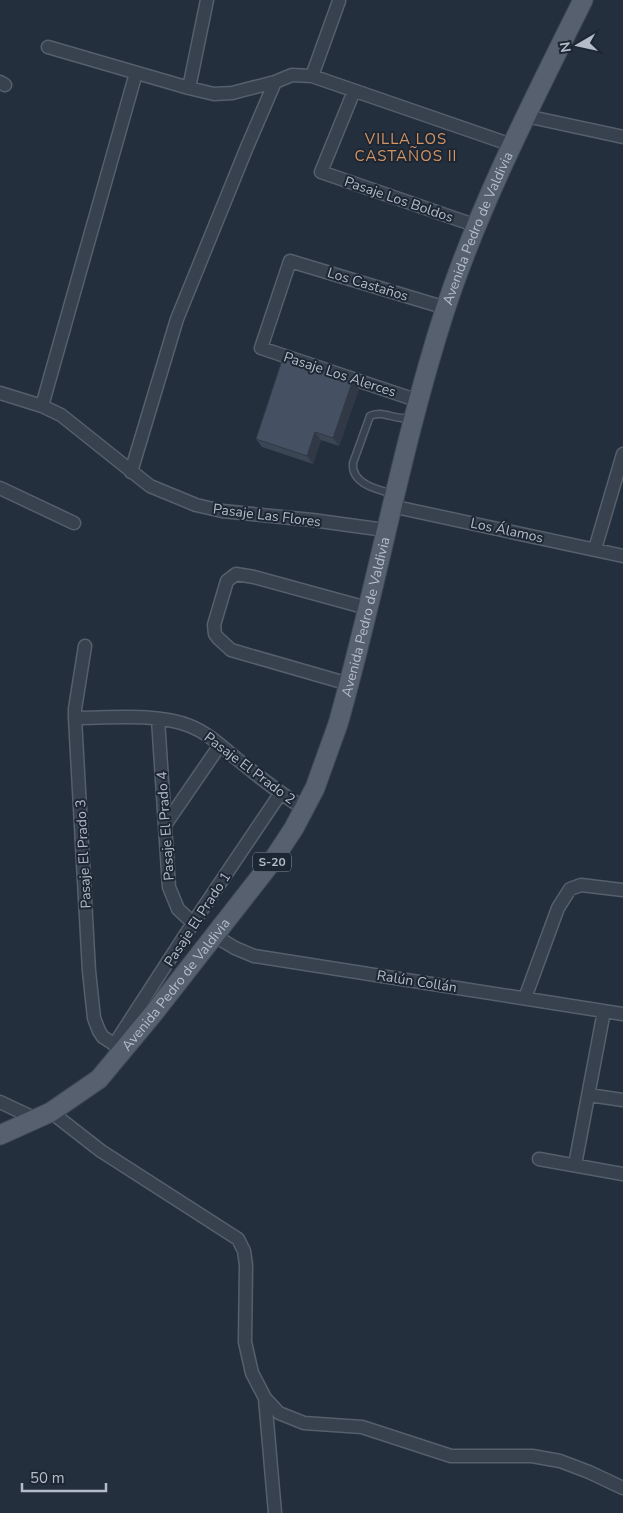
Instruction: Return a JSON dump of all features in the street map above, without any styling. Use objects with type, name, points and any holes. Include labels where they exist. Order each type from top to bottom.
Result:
[{"type":"main road","name":"Avenida Pedro de Valdivia","points":[[0,1135],[44,1115],[99,1079],[119,1048],[216,936],[271,863],[305,809],[332,745],[349,684],[417,408],[446,308],[477,226],[512,145],[583,0]]},
{"type":"street","points":[[189,88],[207,0]]},
{"type":"street","points":[[312,76],[339,1]]},
{"type":"street","points":[[48,47],[189,88],[222,94],[276,82],[292,75],[312,76],[512,145]]},
{"type":"street","points":[[42,406],[136,73]]},
{"type":"street","points":[[131,472],[177,319],[246,147],[276,82]]},
{"type":"street","name":"Pasaje Los Boldos","points":[[354,91],[321,172],[477,226]]},
{"type":"street","points":[[526,116],[623,137]]},
{"type":"street","name":"Los Castaños","points":[[261,348],[290,261],[446,308]]},
{"type":"street","name":"Pasaje Los Alerces","points":[[261,348],[417,408]]},
{"type":"street","name":"Pasaje Las Flores","points":[[0,393],[42,406],[70,422],[150,486],[196,505],[222,512],[312,520],[386,530]]},
{"type":"street","points":[[594,549],[623,454]]},
{"type":"street","points":[[0,488],[74,522]]},
{"type":"street","name":"Los Álamos","points":[[393,500],[623,556]]},
{"type":"street","points":[[349,684],[236,652],[227,648],[218,638],[215,634],[214,625],[227,581],[232,575],[243,574],[367,608]]},
{"type":"street","name":"Pasaje El Prado 3","points":[[85,646],[75,718],[89,962],[94,1018],[99,1031],[119,1048]]},
{"type":"street","name":"Pasaje El Prado 2","points":[[75,718],[158,719],[191,726],[206,734],[280,794],[305,809]]},
{"type":"street","name":"Pasaje El Prado 4","points":[[158,719],[169,888],[178,909],[193,923]]},
{"type":"street","points":[[165,825],[220,745]]},
{"type":"street","name":"Pasaje El Prado 1","points":[[119,1048],[193,923],[280,794]]},
{"type":"street","points":[[526,998],[558,908],[570,889],[581,885],[623,890]]},
{"type":"street","name":"Ralún Collán","points":[[216,936],[235,948],[254,956],[623,1014]]},
{"type":"street","points":[[575,1165],[604,1011]]},
{"type":"street","points":[[589,1095],[623,1100]]},
{"type":"street","points":[[0,1102],[44,1115],[238,1239],[244,1251],[246,1265],[245,1342],[252,1373],[265,1398],[279,1412],[304,1423],[362,1427],[451,1456],[532,1456],[560,1462],[589,1472],[623,1488]]},
{"type":"street","points":[[539,1159],[623,1174]]},
{"type":"street","points":[[265,1398],[275,1513]]},
{"type":"lane","points":[[393,500],[356,477],[353,471],[353,463],[370,416],[378,414],[406,419],[417,408]]},
{"type":"building","points":[[283,357],[353,380],[333,438],[315,432],[307,456],[256,439]]},
{"type":"district","name":"VILLA LOS CASTAÑOS II","points":[[406,148]]}]
